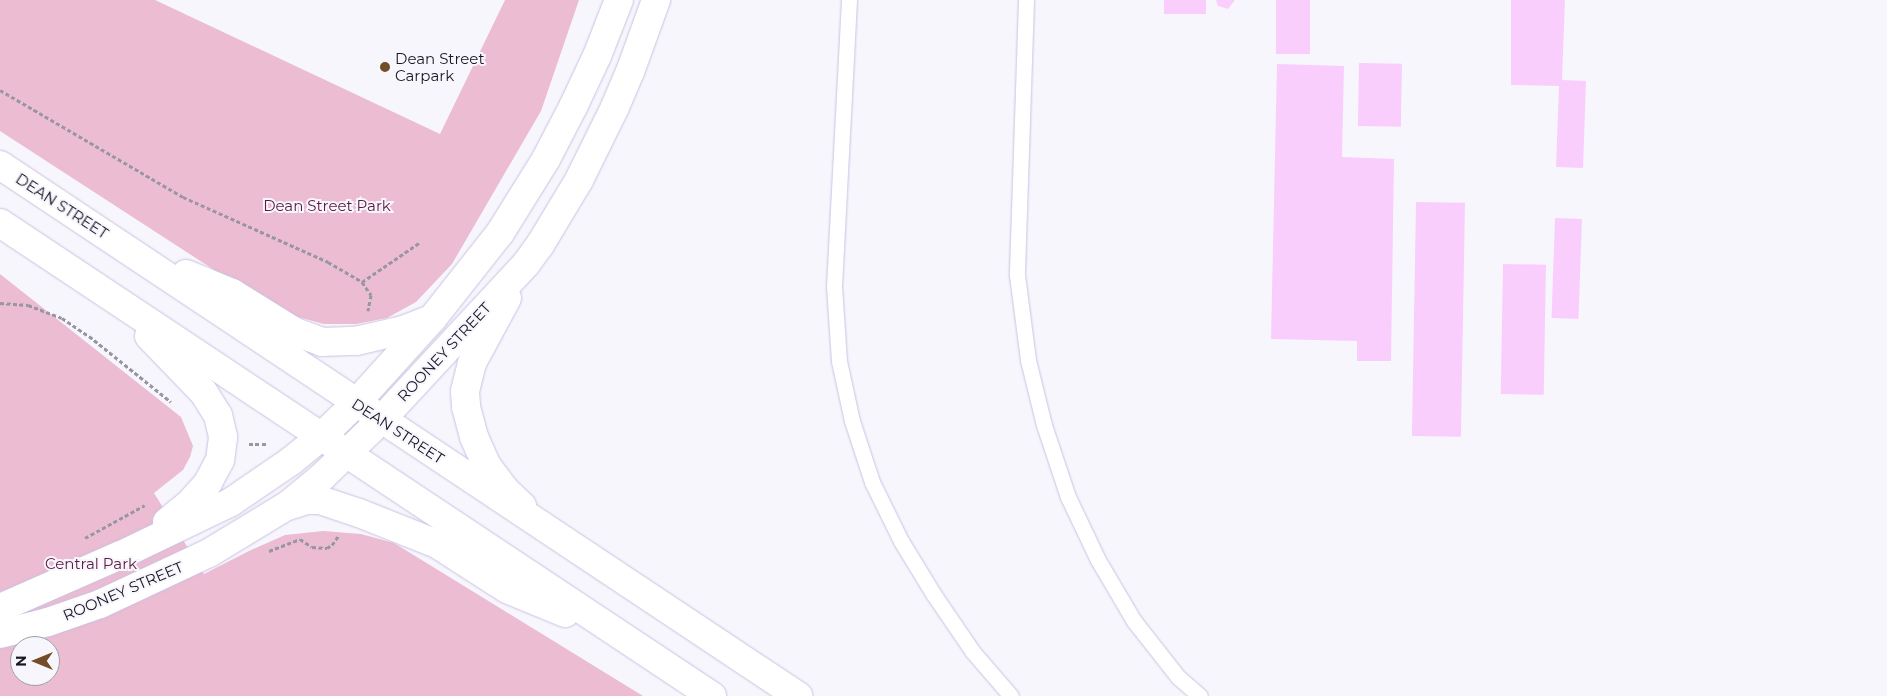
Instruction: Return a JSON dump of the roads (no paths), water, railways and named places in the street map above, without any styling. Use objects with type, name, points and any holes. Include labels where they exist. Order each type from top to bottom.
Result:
[{"type":"main road","name":"ROONEY STREET","points":[[0,608],[121,555],[231,502],[291,461],[322,436],[356,403],[432,319],[500,233],[546,159],[597,56],[619,0]]},
{"type":"main road","name":"ROONEY STREET","points":[[0,634],[48,622],[100,604],[209,553],[284,507],[322,477],[382,420],[526,264],[560,213],[579,180],[630,72],[656,0]]},
{"type":"main road","points":[[597,56],[630,72]]},
{"type":"main road","name":"DEAN STREET","points":[[0,165],[798,696]]},
{"type":"main road","points":[[0,223],[712,696]]},
{"type":"main road","points":[[132,252],[232,293],[295,332],[322,342],[356,341],[403,330],[432,319]]},
{"type":"main road","points":[[58,261],[143,331],[194,380],[213,405],[222,429],[220,460],[215,471],[198,495],[173,517],[121,555]]},
{"type":"main road","points":[[526,264],[472,363],[465,391],[466,407],[474,437],[495,478],[516,501],[549,530]]},
{"type":"main road","points":[[284,507],[306,500],[320,500],[346,507],[437,544],[507,589],[625,638]]},
{"type":"lane","points":[[849,0],[836,210],[834,286],[839,361],[852,421],[872,482],[901,541],[934,595],[973,652],[1011,696]]},
{"type":"lane","points":[[1026,0],[1017,275],[1030,369],[1044,425],[1068,497],[1098,560],[1134,621],[1178,676],[1200,696]]},
{"type":"place","name":"Dean Street Carpark","points":[[385,67]]},
{"type":"park label","name":"Dean Street Park","points":[[327,206]]},
{"type":"park label","name":"Central Park","points":[[91,564]]}]
